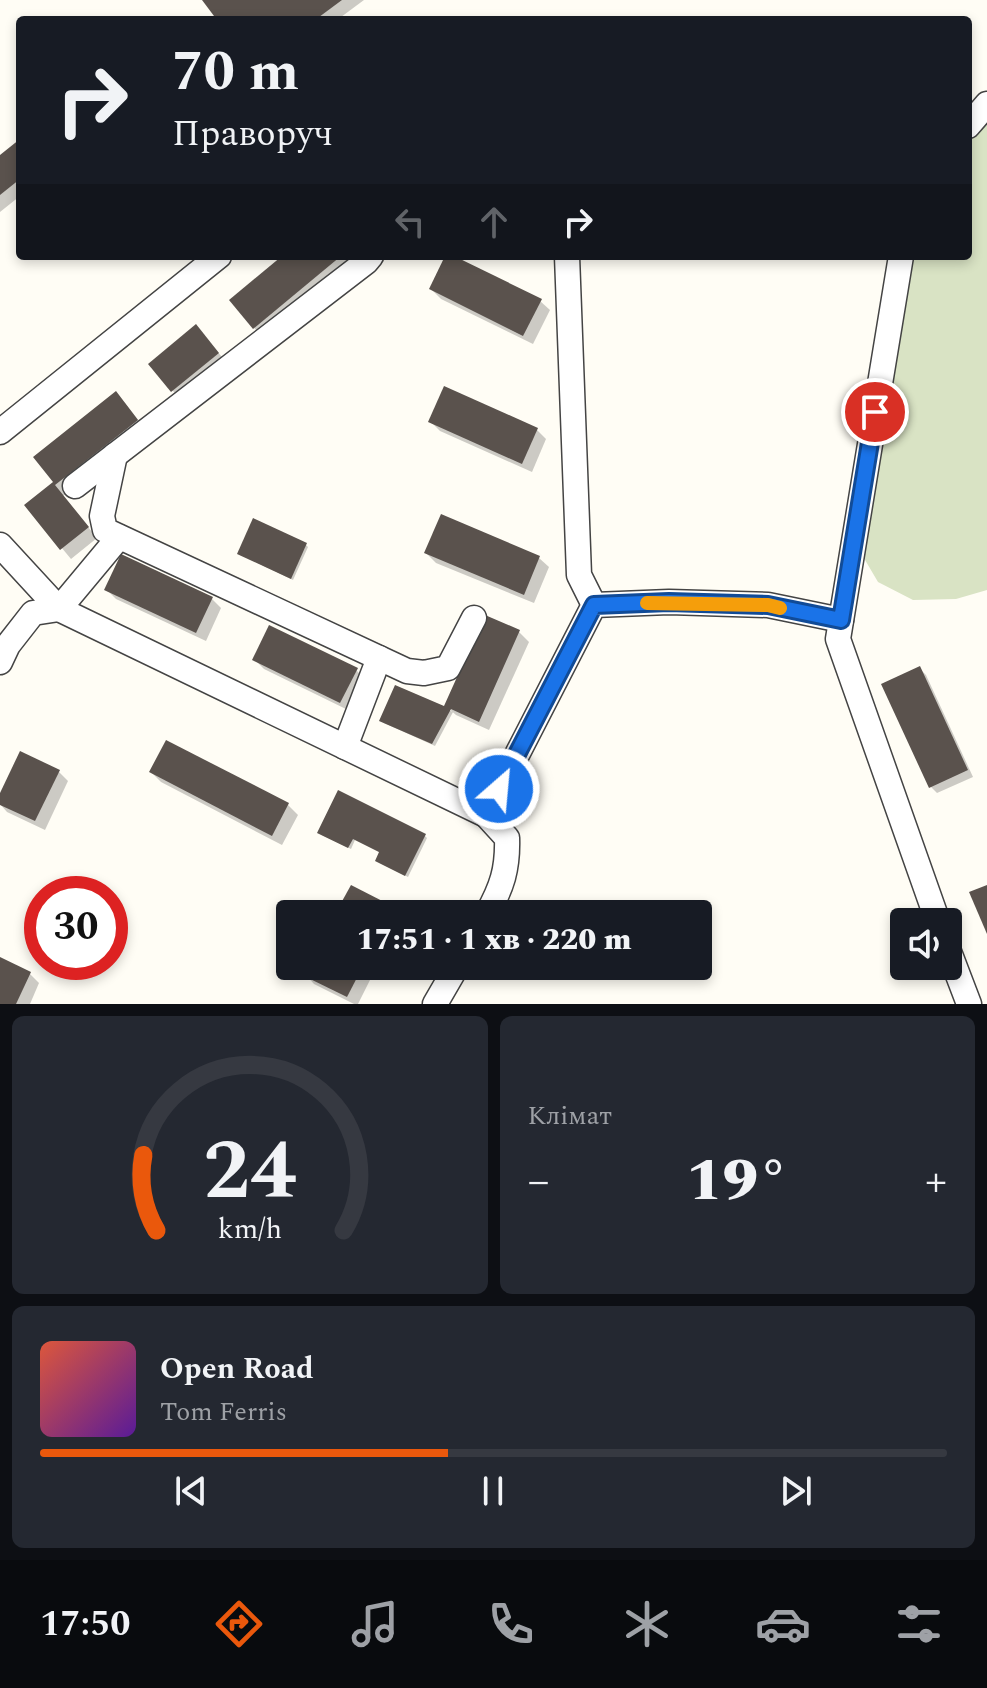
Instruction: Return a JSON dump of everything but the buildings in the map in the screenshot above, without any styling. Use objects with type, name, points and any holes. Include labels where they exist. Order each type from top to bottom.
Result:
[{"type":"street","points":[[972,121],[987,104]]},
{"type":"street","points":[[0,432],[214,260]]},
{"type":"street","points":[[75,486],[368,260]]},
{"type":"street","points":[[567,260],[579,575],[594,605]]},
{"type":"street","points":[[900,260],[838,639],[933,908]]},
{"type":"street","points":[[115,455],[102,516],[105,530],[407,671],[424,673],[448,668],[474,618]]},
{"type":"street","points":[[0,662],[8,645],[33,613],[59,609],[119,537]]},
{"type":"street","points":[[0,545],[59,609],[486,815],[507,838],[508,862],[495,900]]},
{"type":"street","points":[[594,605],[669,602],[768,605],[841,620]]},
{"type":"street","points":[[486,815],[594,605]]},
{"type":"street","points":[[345,747],[379,658]]},
{"type":"street","points":[[435,1004],[449,980]]},
{"type":"street","points":[[960,980],[969,1004]]},
{"type":"green space","points":[[987,113],[987,590],[956,599],[913,600],[878,582],[858,548],[911,260],[972,260],[972,135]]},
{"type":"slow traffic","points":[[647,603],[768,605],[780,608]]},
{"type":"route","points":[[499,789],[594,605],[669,602],[768,605],[841,620],[875,412]]}]
